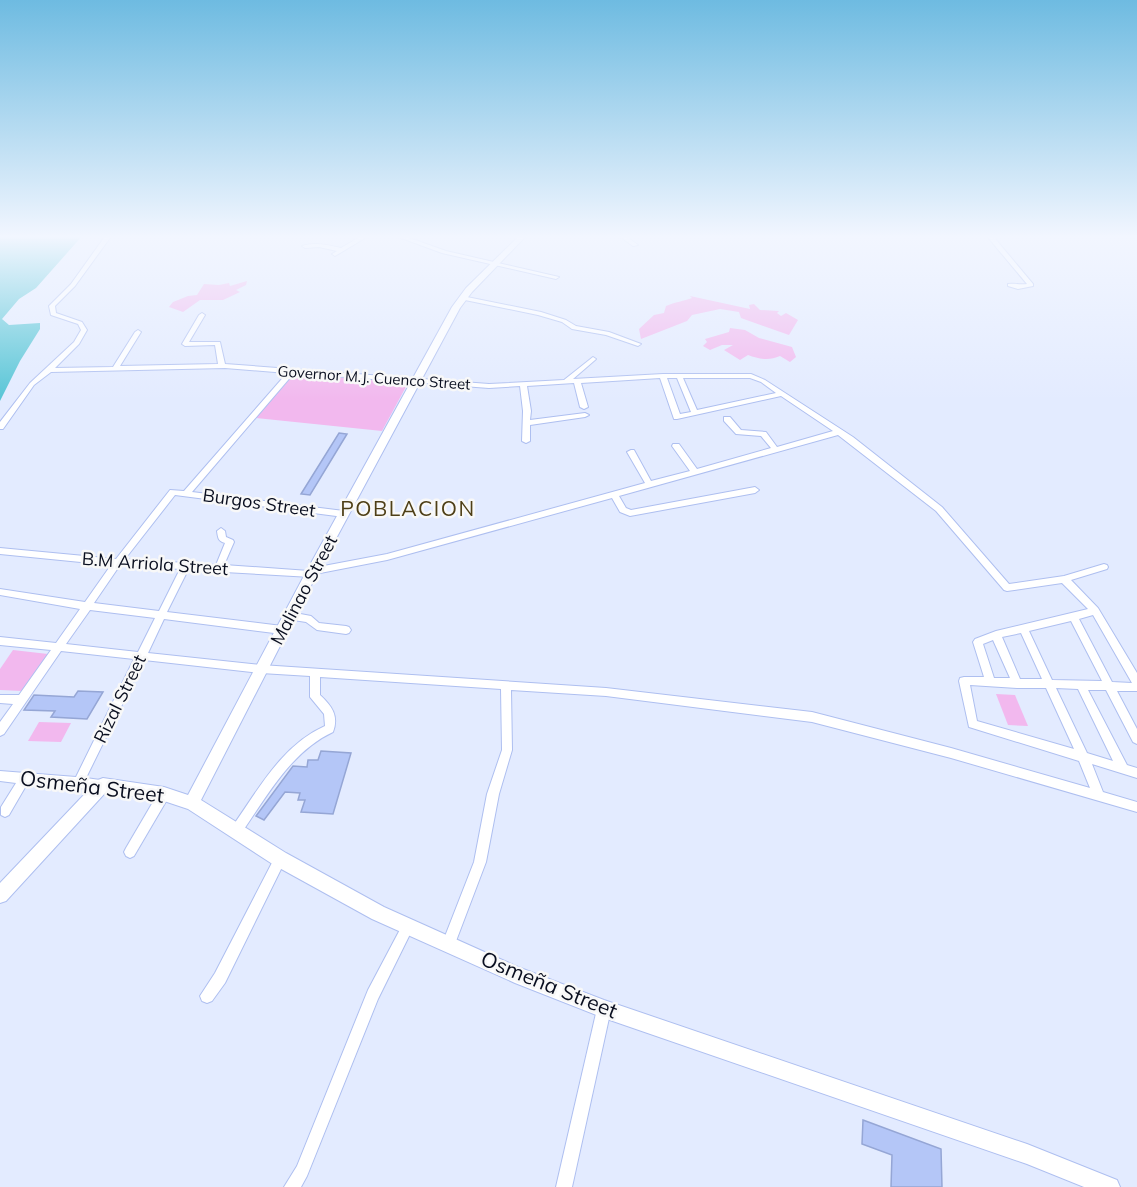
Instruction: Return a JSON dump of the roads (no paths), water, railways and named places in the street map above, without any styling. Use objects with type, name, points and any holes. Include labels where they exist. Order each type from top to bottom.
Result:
[{"type":"main road","name":"Malinao Street","points":[[192,803],[414,381],[462,298],[469,290]]},
{"type":"main road","name":"Osmeña Street","points":[[103,785],[164,794],[192,803],[280,860],[378,913],[515,974],[604,1009],[1027,1154],[1110,1187]]},
{"type":"main road","points":[[0,895],[103,785]]},
{"type":"street","points":[[0,427],[32,384],[81,338],[83,327],[80,323],[53,314],[52,306],[68,290]]},
{"type":"street","points":[[462,298],[539,313],[564,321],[574,328],[607,333],[639,344]]},
{"type":"street","points":[[202,315],[185,344],[218,342],[222,366]]},
{"type":"street","points":[[116,368],[138,332]]},
{"type":"street","points":[[565,382],[593,359]]},
{"type":"street","name":"Governor M.J. Cuenco Street","points":[[49,370],[222,366],[489,386],[663,376],[755,377],[781,394]]},
{"type":"street","points":[[187,494],[291,372]]},
{"type":"street","points":[[663,376],[675,415],[695,413],[781,394],[839,432],[939,509],[1007,588],[1064,579],[1104,567]]},
{"type":"street","points":[[680,376],[695,413]]},
{"type":"street","points":[[527,423],[585,411],[577,381]]},
{"type":"street","points":[[523,385],[527,423],[526,441]]},
{"type":"street","points":[[727,419],[739,432],[763,434],[775,449]]},
{"type":"street","name":"B.M Arriola Street","points":[[2,553],[185,567],[312,573],[387,557],[839,432]]},
{"type":"street","points":[[676,446],[695,472]]},
{"type":"street","points":[[631,452],[649,484]]},
{"type":"street","points":[[614,494],[623,510],[630,513],[755,490]]},
{"type":"street","name":"Burgos Street","points":[[118,562],[173,492],[344,514]]},
{"type":"street","points":[[218,569],[230,542],[222,539],[221,531]]},
{"type":"street","points":[[0,731],[118,562]]},
{"type":"street","name":"Rizal Street","points":[[79,782],[185,567]]},
{"type":"street","points":[[1064,579],[1095,611],[1137,682]]},
{"type":"street","points":[[0,592],[87,606],[282,630]]},
{"type":"street","points":[[990,682],[978,642],[996,635],[1095,611]]},
{"type":"street","points":[[290,616],[308,619],[317,626],[346,630]]},
{"type":"street","points":[[1073,616],[1137,740]]},
{"type":"street","points":[[1023,628],[1099,796]]},
{"type":"street","points":[[996,635],[1017,684]]},
{"type":"street","points":[[0,641],[261,669],[407,677],[636,695],[823,719],[951,753],[1137,807]]},
{"type":"street","points":[[236,831],[298,747],[317,733],[329,729],[332,722],[331,713],[315,697],[315,673]]},
{"type":"street","points":[[1137,687],[964,681],[973,724],[1137,773]]},
{"type":"street","points":[[1081,685],[1123,769]]},
{"type":"street","points":[[448,944],[480,862],[493,794],[509,742],[506,686]]},
{"type":"street","points":[[0,699],[22,700]]},
{"type":"street","name":"Osmeña Street","points":[[0,776],[103,785]]},
{"type":"street","points":[[5,811],[24,779]]},
{"type":"street","points":[[130,852],[164,794]]},
{"type":"street","points":[[207,996],[220,978],[280,860]]},
{"type":"street","points":[[292,1187],[302,1171],[373,995],[408,926]]},
{"type":"street","points":[[564,1187],[604,1009]]},
{"type":"water","points":[[0,290],[32,290],[19,299],[2,319],[9,325],[40,323],[40,329],[20,361],[0,401]]},
{"type":"district","name":"POBLACION","points":[[408,509]]}]
